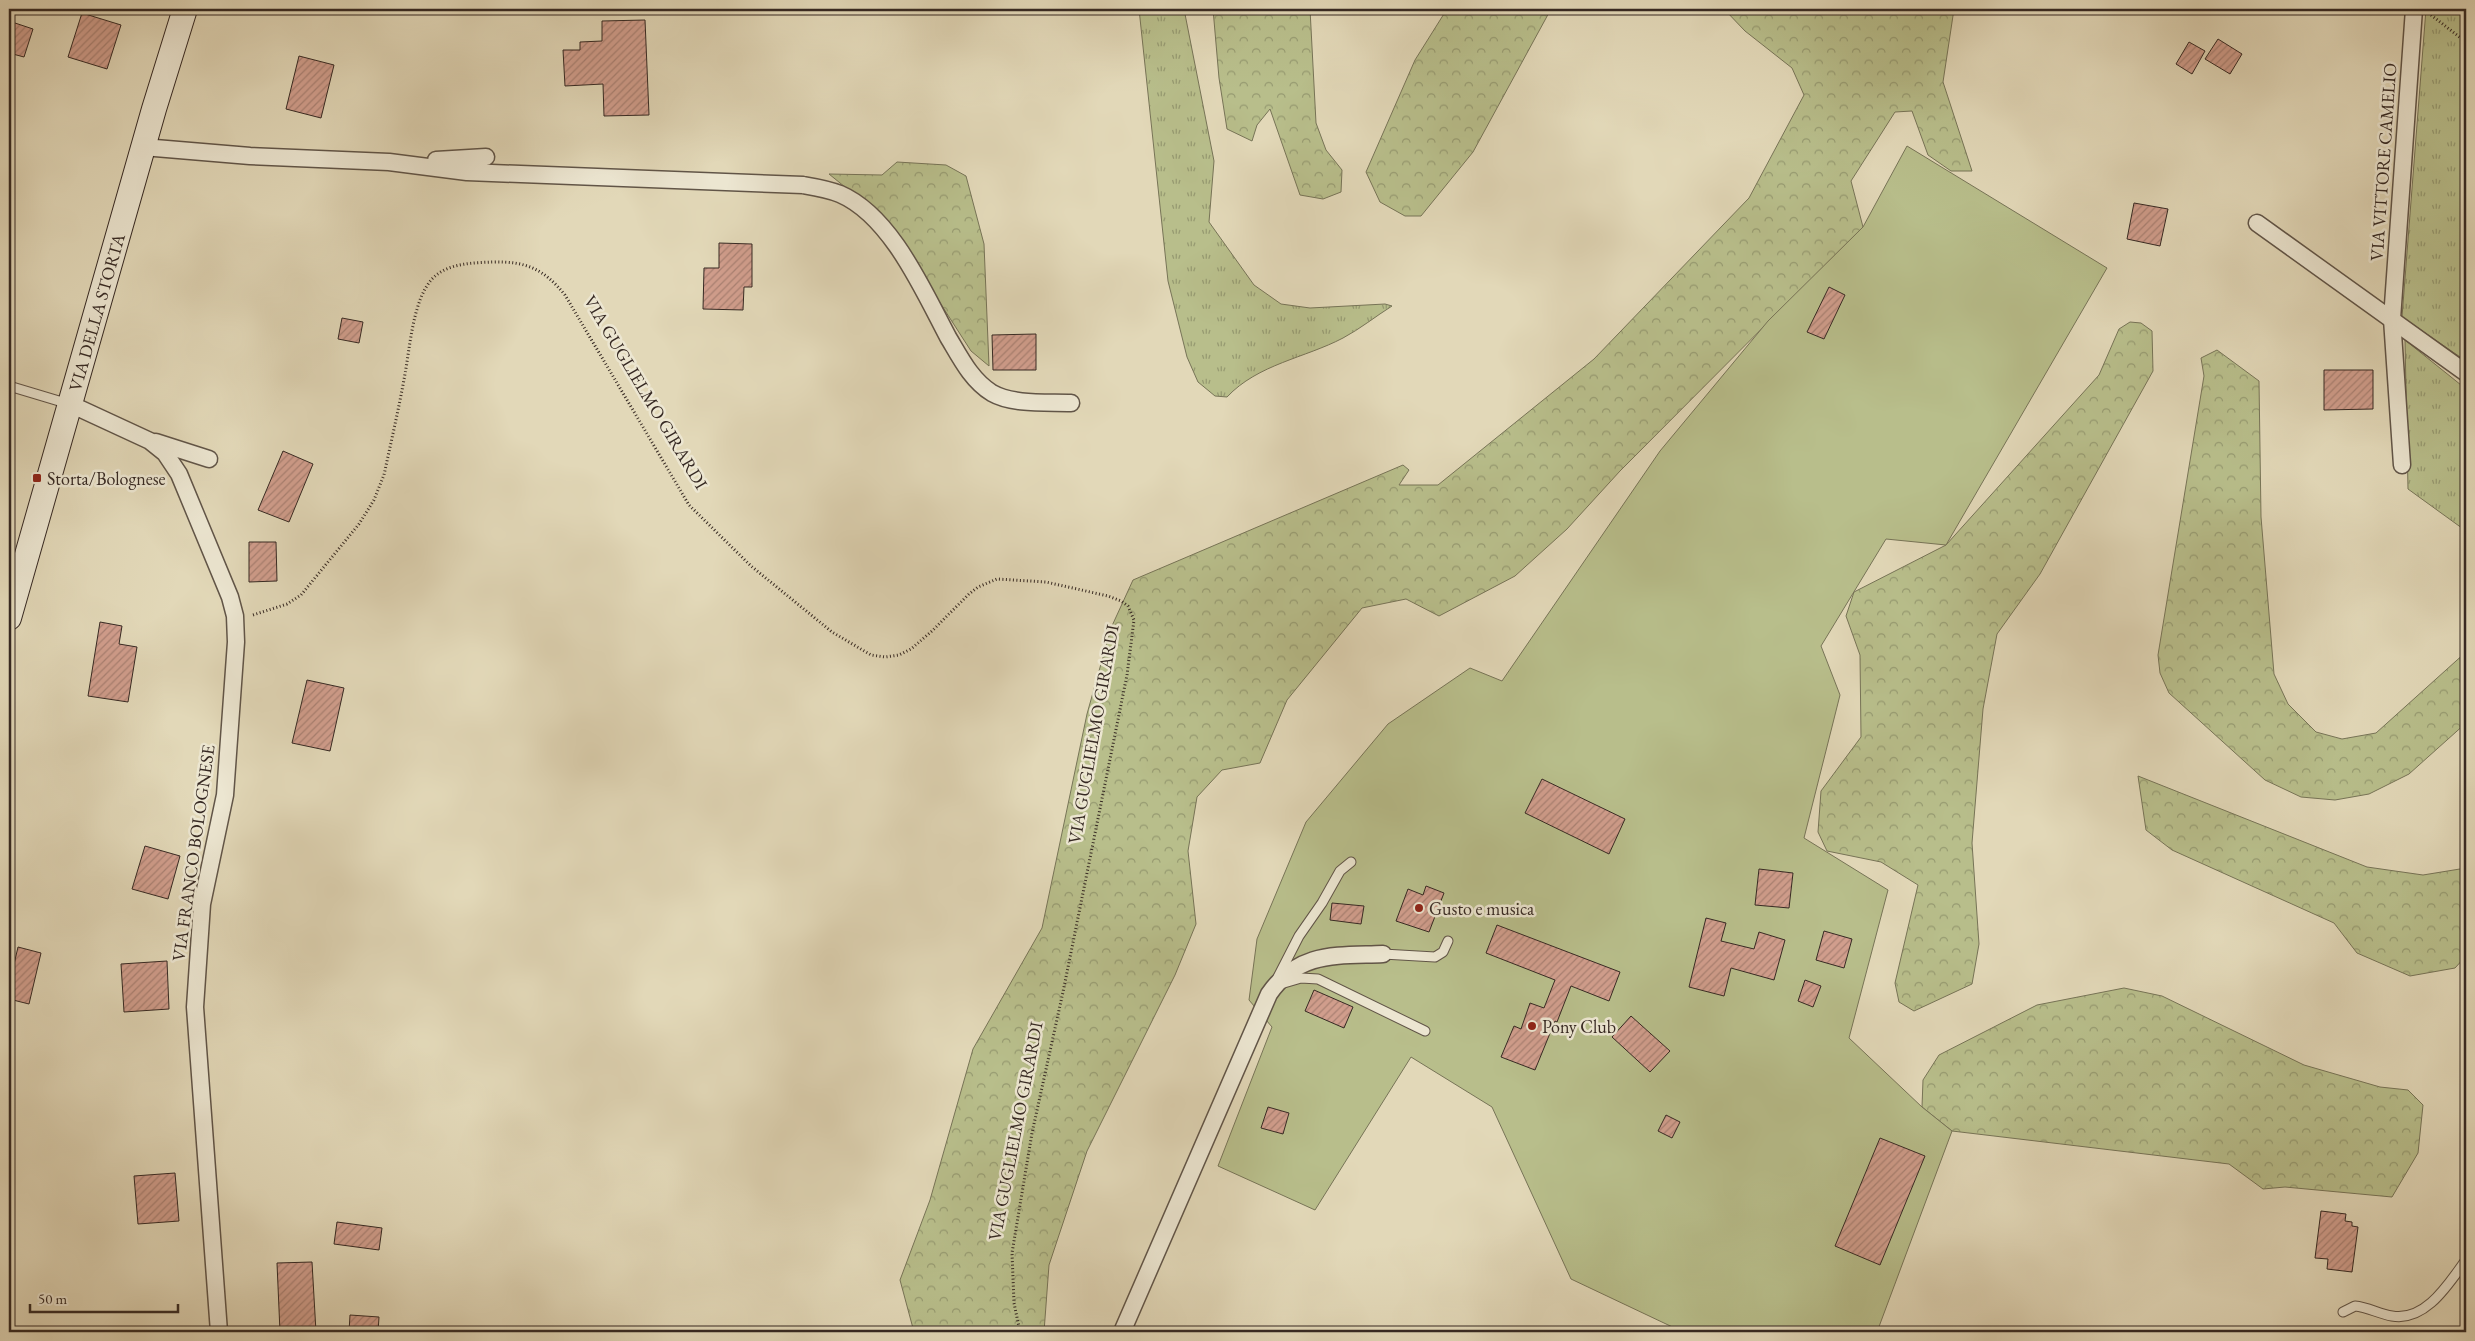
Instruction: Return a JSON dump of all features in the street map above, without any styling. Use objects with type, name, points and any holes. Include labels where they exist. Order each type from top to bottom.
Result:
[{"type":"main road","name":"VIA DELLA STORTA","points":[[9,618],[143,147],[185,9]]},
{"type":"street","name":"VIA VITTORE CAMELIO","points":[[2402,465],[2392,319],[2422,12]]},
{"type":"street","points":[[143,147],[250,156],[389,162],[467,172],[531,176],[803,185],[840,194],[864,211],[902,252],[963,364],[979,383],[1002,397],[1071,403]]},
{"type":"street","points":[[389,162],[486,157]]},
{"type":"street","points":[[2258,223],[2466,374]]},
{"type":"street","name":"VIA FRANCO BOLOGNESE","points":[[70,404],[150,441],[165,453],[179,474],[230,597],[234,616],[236,642],[225,795],[202,904],[195,1007],[218,1332]]},
{"type":"street","name":"VIA FRANCO BOLOGNESE","points":[[140,437],[209,459]]},
{"type":"street","points":[[1122,1332],[1273,988],[1295,968],[1310,960],[1331,956],[1382,954]]},
{"type":"lane","points":[[9,386],[70,404]]},
{"type":"lane","points":[[1273,988],[1299,936],[1322,904],[1340,871],[1351,862]]},
{"type":"lane","points":[[1382,954],[1435,957],[1443,952],[1448,941]]},
{"type":"lane","points":[[1273,988],[1301,978],[1318,979],[1425,1031]]},
{"type":"lane","points":[[2343,1312],[2354,1306],[2393,1316],[2408,1315],[2426,1307],[2438,1298],[2466,1260]]},
{"type":"path","points":[[2422,12],[2466,42]]},
{"type":"path","name":"VIA GUGLIELMO GIRARDI","points":[[234,616],[258,614],[272,610],[301,595],[359,524],[374,500],[384,475],[417,310],[428,284],[447,268],[469,263],[495,262],[531,266],[554,282],[565,295],[689,505],[751,566],[793,602],[832,632],[871,655],[892,656],[910,649],[969,594],[978,587],[997,579],[1061,584],[1108,596],[1128,606],[1134,620],[1127,676],[1064,992],[1032,1133],[1012,1254],[1014,1303],[1020,1332]]},
{"type":"green space","points":[[1139,9],[1184,9],[1214,161],[1209,222],[1254,285],[1281,304],[1310,308],[1385,304],[1392,306],[1343,338],[1267,369],[1239,386],[1227,397],[1215,396],[1198,382],[1187,357],[1168,281]]},
{"type":"green space","points":[[1213,9],[1310,9],[1316,123],[1326,150],[1342,170],[1341,192],[1323,199],[1300,195],[1270,109],[1257,125],[1252,141],[1227,129],[1219,78]]},
{"type":"green space","points":[[1447,9],[1551,9],[1473,152],[1421,216],[1405,216],[1380,202],[1366,172],[1415,60]]},
{"type":"green space","points":[[1724,9],[1954,9],[1943,82],[1972,171],[1951,171],[1928,155],[1912,111],[1895,112],[1851,181],[1863,227],[1620,471],[1567,529],[1515,576],[1439,616],[1406,599],[1362,608],[1287,700],[1260,763],[1222,770],[1197,797],[1188,851],[1196,924],[1175,975],[1087,1151],[1049,1265],[1044,1332],[914,1332],[900,1280],[930,1200],[973,1049],[1042,928],[1087,714],[1111,628],[1133,580],[1403,465],[1409,470],[1399,485],[1438,485],[1594,359],[1749,198],[1804,95],[1792,68],[1745,31]]},
{"type":"green space","points":[[2426,9],[2466,9],[2466,361],[2402,317]]},
{"type":"green space","points":[[1907,146],[2107,268],[1946,545],[1886,539],[1821,646],[1840,695],[1804,838],[1888,890],[1849,1038],[1922,1107],[1952,1131],[1877,1332],[1683,1332],[1571,1279],[1492,1107],[1411,1057],[1315,1210],[1218,1166],[1272,1027],[1249,1000],[1257,939],[1306,822],[1388,724],[1470,668],[1502,681],[1660,451],[1768,321],[1863,227]]},
{"type":"green space","points":[[897,162],[946,165],[966,176],[984,244],[989,366],[971,351],[888,222],[829,174],[882,175]]},
{"type":"green space","points":[[2130,322],[2141,323],[2152,331],[2153,371],[2040,574],[1997,634],[1983,709],[1972,843],[1979,944],[1972,984],[1914,1011],[1899,1002],[1895,983],[1918,885],[1881,862],[1827,851],[1818,832],[1821,791],[1861,737],[1860,655],[1846,616],[1854,592],[1946,545],[2099,375],[2119,329]]},
{"type":"green space","points":[[2405,340],[2466,389],[2466,531],[2408,489]]},
{"type":"green space","points":[[2217,350],[2259,381],[2261,517],[2274,674],[2288,704],[2316,732],[2342,739],[2376,733],[2466,652],[2466,723],[2409,774],[2369,794],[2335,800],[2301,797],[2265,780],[2169,693],[2160,673],[2158,655],[2204,376],[2201,358]]},
{"type":"green space","points":[[2138,776],[2367,867],[2423,875],[2466,868],[2466,956],[2455,968],[2410,976],[2357,953],[2334,923],[2172,850],[2146,830]]},
{"type":"green space","points":[[2124,988],[2162,996],[2304,1065],[2380,1087],[2408,1090],[2423,1105],[2418,1153],[2392,1197],[2285,1187],[2263,1189],[2229,1164],[1952,1131],[1922,1107],[1923,1080],[1939,1055],[2037,1005]]},
{"type":"building","points":[[82,13],[121,25],[107,69],[68,57]]},
{"type":"building","points":[[645,20],[649,115],[604,116],[603,84],[565,86],[563,50],[580,50],[580,42],[602,41],[602,21]]},
{"type":"building","points":[[9,21],[33,29],[24,57],[9,53]]},
{"type":"building","points":[[2218,39],[2242,54],[2230,74],[2205,59]]},
{"type":"building","points":[[2189,42],[2205,51],[2192,74],[2176,64]]},
{"type":"building","points":[[299,56],[334,65],[321,118],[286,109]]},
{"type":"building","points":[[2134,203],[2168,209],[2160,246],[2127,239]]},
{"type":"building","points":[[719,243],[752,244],[752,287],[744,287],[743,310],[703,309],[704,268],[719,268]]},
{"type":"building","points":[[1829,287],[1845,295],[1824,339],[1807,332]]},
{"type":"building","points":[[342,318],[363,322],[359,343],[338,339]]},
{"type":"building","points":[[1036,334],[1036,370],[993,370],[992,335]]},
{"type":"building","points":[[2324,370],[2373,370],[2373,409],[2324,410]]},
{"type":"building","points":[[283,451],[313,464],[289,522],[258,510]]},
{"type":"building","points":[[249,542],[276,542],[277,581],[249,582]]},
{"type":"building","points":[[100,622],[122,626],[119,644],[137,647],[128,702],[88,696]]},
{"type":"building","points":[[307,680],[344,688],[330,751],[292,743]]},
{"type":"building","points":[[1542,779],[1625,819],[1609,854],[1525,813]]},
{"type":"building","points":[[145,846],[180,856],[168,899],[132,889]]},
{"type":"building","points":[[1759,869],[1793,873],[1789,908],[1755,905]]},
{"type":"building","name":"Gusto e musica","points":[[1426,886],[1444,893],[1429,932],[1396,921],[1408,889],[1423,895]]},
{"type":"building","points":[[1332,903],[1364,906],[1361,924],[1330,920]]},
{"type":"building","points":[[1706,918],[1726,923],[1721,941],[1754,949],[1759,932],[1785,940],[1774,980],[1731,968],[1724,996],[1689,987]]},
{"type":"building","points":[[1497,925],[1620,972],[1609,1001],[1571,986],[1535,1070],[1501,1057],[1514,1026],[1521,1029],[1530,1003],[1544,1008],[1555,980],[1486,953]]},
{"type":"building","points":[[1824,931],[1852,939],[1844,968],[1816,960]]},
{"type":"building","points":[[18,947],[41,953],[29,1004],[9,999],[9,986]]},
{"type":"building","points":[[167,961],[169,1009],[124,1012],[121,964]]},
{"type":"building","points":[[1805,980],[1821,986],[1813,1007],[1798,1001]]},
{"type":"building","points":[[1314,990],[1353,1007],[1344,1028],[1305,1011]]},
{"type":"building","points":[[1631,1016],[1670,1051],[1650,1072],[1612,1037]]},
{"type":"building","points":[[1268,1107],[1289,1113],[1283,1134],[1261,1128]]},
{"type":"building","points":[[1666,1115],[1680,1122],[1672,1138],[1658,1131]]},
{"type":"building","points":[[1880,1138],[1925,1156],[1880,1265],[1835,1246]]},
{"type":"building","points":[[175,1173],[179,1221],[138,1224],[134,1176]]},
{"type":"building","points":[[2321,1211],[2346,1214],[2345,1221],[2352,1222],[2352,1226],[2358,1227],[2352,1272],[2327,1269],[2328,1259],[2315,1258]]},
{"type":"building","points":[[337,1222],[382,1228],[379,1250],[334,1244]]},
{"type":"building","points":[[312,1262],[316,1332],[280,1332],[277,1263]]},
{"type":"building","points":[[350,1315],[379,1317],[378,1332],[349,1332]]},
{"type":"place","name":"Storta/Bolognese","points":[[37,478]]},
{"type":"place","name":"Gusto e musica","points":[[1419,908]]},
{"type":"place","name":"Pony Club","points":[[1532,1026]]}]
